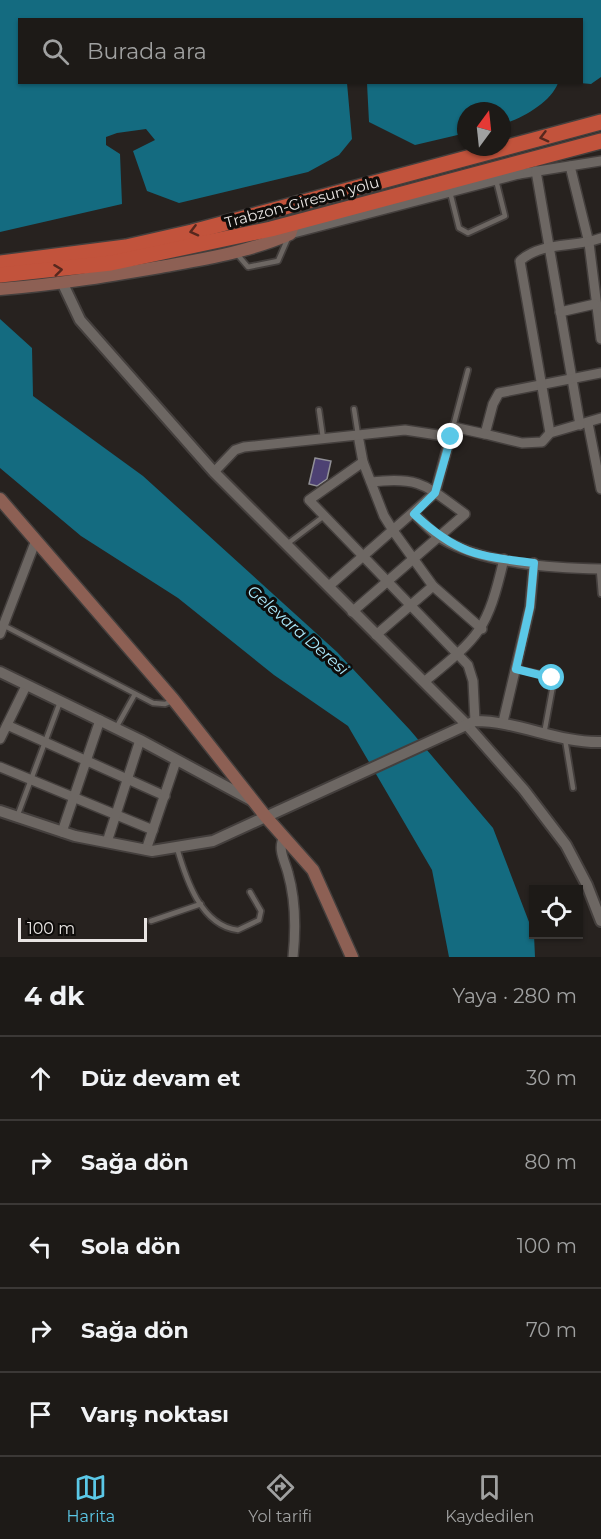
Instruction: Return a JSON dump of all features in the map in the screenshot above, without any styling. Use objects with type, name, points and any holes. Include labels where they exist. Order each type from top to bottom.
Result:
[{"type":"highway","name":"Trabzon-Giresun yolu","points":[[0,263],[126,247],[192,232],[601,122]]},
{"type":"highway","name":"Trabzon-Giresun yolu","points":[[1,284],[292,228],[518,170],[601,141]]},
{"type":"main road","points":[[1,284],[63,284],[235,252],[263,246],[292,228]]},
{"type":"main road","points":[[0,499],[173,699],[313,870],[352,957]]},
{"type":"street","points":[[292,228],[450,192],[496,180],[518,170],[536,171],[601,161]]},
{"type":"street","points":[[570,166],[589,243],[601,337]]},
{"type":"street","points":[[536,171],[572,380],[601,489]]},
{"type":"street","points":[[550,433],[520,273],[520,261],[526,255],[550,247],[589,243],[601,238]]},
{"type":"street","points":[[63,284],[80,320],[214,472],[329,586],[352,612],[424,682],[471,723],[566,845],[587,885],[601,921]]},
{"type":"street","points":[[560,312],[595,304]]},
{"type":"street","points":[[485,434],[493,404],[499,393],[601,373]]},
{"type":"street","points":[[214,472],[235,450],[244,447],[405,430],[485,434],[522,443],[542,442],[550,433],[601,418]]},
{"type":"street","points":[[329,586],[364,558],[435,493],[452,432]]},
{"type":"street","points":[[358,435],[363,462],[384,516],[393,532],[433,586],[482,629]]},
{"type":"street","points":[[363,462],[309,500],[388,581],[408,605],[458,654],[471,671],[471,723]]},
{"type":"street","points":[[352,612],[465,514],[429,487],[408,479],[371,482]]},
{"type":"street","points":[[414,514],[439,537],[470,552],[504,560],[600,569]]},
{"type":"street","points":[[2,630],[36,540]]},
{"type":"street","points":[[424,682],[458,654],[482,629],[495,597],[504,560]]},
{"type":"street","points":[[502,722],[530,607],[534,563]]},
{"type":"street","points":[[376,635],[408,605],[433,586]]},
{"type":"street","points":[[0,672],[140,740],[256,802]]},
{"type":"street","points":[[0,739],[26,686]]},
{"type":"street","points":[[62,832],[100,720]]},
{"type":"street","points":[[0,811],[62,832],[107,842],[146,850],[177,848],[213,841],[471,723],[502,722],[544,735],[601,742]]},
{"type":"street","points":[[7,725],[165,796]]},
{"type":"street","points":[[107,842],[140,740]]},
{"type":"street","points":[[146,850],[176,760]]},
{"type":"street","points":[[0,767],[153,830]]},
{"type":"street","points":[[284,837],[280,848],[293,893],[296,932],[293,957]]},
{"type":"lane","points":[[450,192],[459,228],[468,233],[505,216],[496,180]]},
{"type":"lane","points":[[235,252],[248,267],[278,261],[292,228]]},
{"type":"lane","points":[[452,432],[468,370]]},
{"type":"lane","points":[[354,409],[358,435]]},
{"type":"lane","points":[[319,410],[323,439]]},
{"type":"lane","points":[[287,544],[324,516]]},
{"type":"lane","points":[[600,569],[601,594]]},
{"type":"lane","points":[[2,630],[157,704],[167,703],[173,699]]},
{"type":"lane","points":[[516,669],[550,676],[554,680],[544,735]]},
{"type":"lane","points":[[116,728],[135,694]]},
{"type":"lane","points":[[17,817],[43,741],[60,702]]},
{"type":"lane","points":[[565,739],[573,788]]},
{"type":"lane","points":[[177,848],[183,869],[201,904],[219,925],[237,930],[256,922],[261,911],[250,892]]},
{"type":"lane","points":[[151,921],[201,904]]},
{"type":"water","points":[[0,0],[601,0],[601,77],[591,84],[583,83],[583,18],[18,18],[18,84],[347,84],[352,139],[339,155],[308,172],[179,203],[147,191],[133,151],[155,140],[146,129],[117,133],[106,137],[106,145],[120,154],[122,204],[0,232]]},
{"type":"water","points":[[367,84],[557,84],[549,97],[535,109],[511,121],[511,102],[457,102],[457,135],[415,145],[369,122]]},
{"type":"water","name":"Gelevara Deresi","points":[[0,319],[32,348],[33,396],[143,476],[337,652],[410,730],[493,828],[529,922],[529,939],[534,939],[535,957],[449,957],[432,870],[348,726],[274,675],[178,598],[81,536],[0,468]]},
{"type":"building","points":[[315,458],[331,461],[327,479],[317,486],[309,484]]},
{"type":"route","points":[[451,437],[435,493],[414,514],[439,537],[470,552],[492,558],[534,563],[530,607],[516,669],[552,678]]}]
